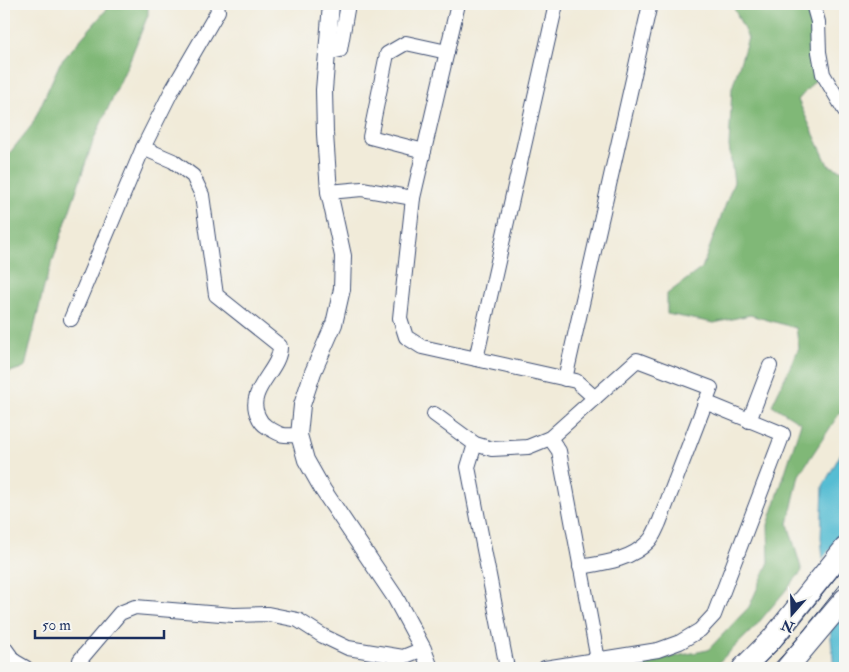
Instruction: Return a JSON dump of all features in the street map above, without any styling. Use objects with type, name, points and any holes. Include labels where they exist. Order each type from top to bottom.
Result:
[{"type":"main road","points":[[743,668],[771,640],[845,548]]},
{"type":"main road","points":[[787,668],[845,599]]},
{"type":"street","points":[[71,319],[143,148],[171,92],[218,11],[217,4]]},
{"type":"street","points":[[331,4],[324,90],[329,192],[343,256],[342,289],[334,324],[313,372],[302,406],[299,435],[306,460],[323,490],[395,597],[423,649],[430,668]]},
{"type":"street","points":[[328,52],[340,50],[348,4]]},
{"type":"street","points":[[458,4],[413,198],[400,318],[406,337],[422,347],[576,381],[595,398]]},
{"type":"street","points":[[476,359],[556,4]]},
{"type":"street","points":[[565,379],[650,4]]},
{"type":"street","points":[[813,4],[818,22],[819,52],[824,74],[845,111]]},
{"type":"street","points":[[424,151],[370,136],[387,54],[406,43],[447,52]]},
{"type":"street","points":[[143,148],[173,161],[193,176],[202,195],[216,295],[280,346],[280,354],[256,395],[255,411],[262,424],[281,436],[299,435]]},
{"type":"street","points":[[329,192],[362,189],[413,198]]},
{"type":"street","points":[[434,414],[475,444],[492,449],[528,447],[550,438],[637,360],[711,388],[659,523],[650,540],[634,553],[616,561],[580,567]]},
{"type":"street","points":[[749,421],[770,366]]},
{"type":"street","points":[[545,668],[658,650],[680,642],[700,630],[714,615],[783,434],[705,402]]},
{"type":"street","points":[[550,438],[559,451],[598,660]]},
{"type":"street","points":[[475,444],[468,467],[507,668]]},
{"type":"street","points":[[80,668],[80,660],[120,613],[135,607],[233,615],[268,614],[298,620],[323,636],[348,648],[403,657],[423,649]]},
{"type":"street","points":[[4,648],[14,660],[26,668]]},
{"type":"green space","points":[[106,4],[148,4],[148,15],[93,141],[44,287],[25,367],[4,374],[4,160],[32,125],[60,63],[107,9]]},
{"type":"green space","points":[[732,4],[808,4],[819,76],[798,100],[828,165],[845,172],[845,399],[843,408],[799,475],[788,524],[802,571],[754,628],[713,668],[614,668],[708,650],[749,607],[769,562],[768,525],[801,423],[772,405],[799,348],[796,328],[750,315],[714,323],[667,314],[667,294],[702,268],[734,182],[729,146],[732,88],[748,38]]},
{"type":"water","points":[[845,446],[845,668],[834,668],[821,538],[823,486]]},
{"type":"pier","points":[[845,531],[845,610],[828,631],[821,561]]},
{"type":"tram line","points":[[759,668],[787,639],[845,566]]},
{"type":"tram line","points":[[771,668],[794,643],[845,579]]}]
